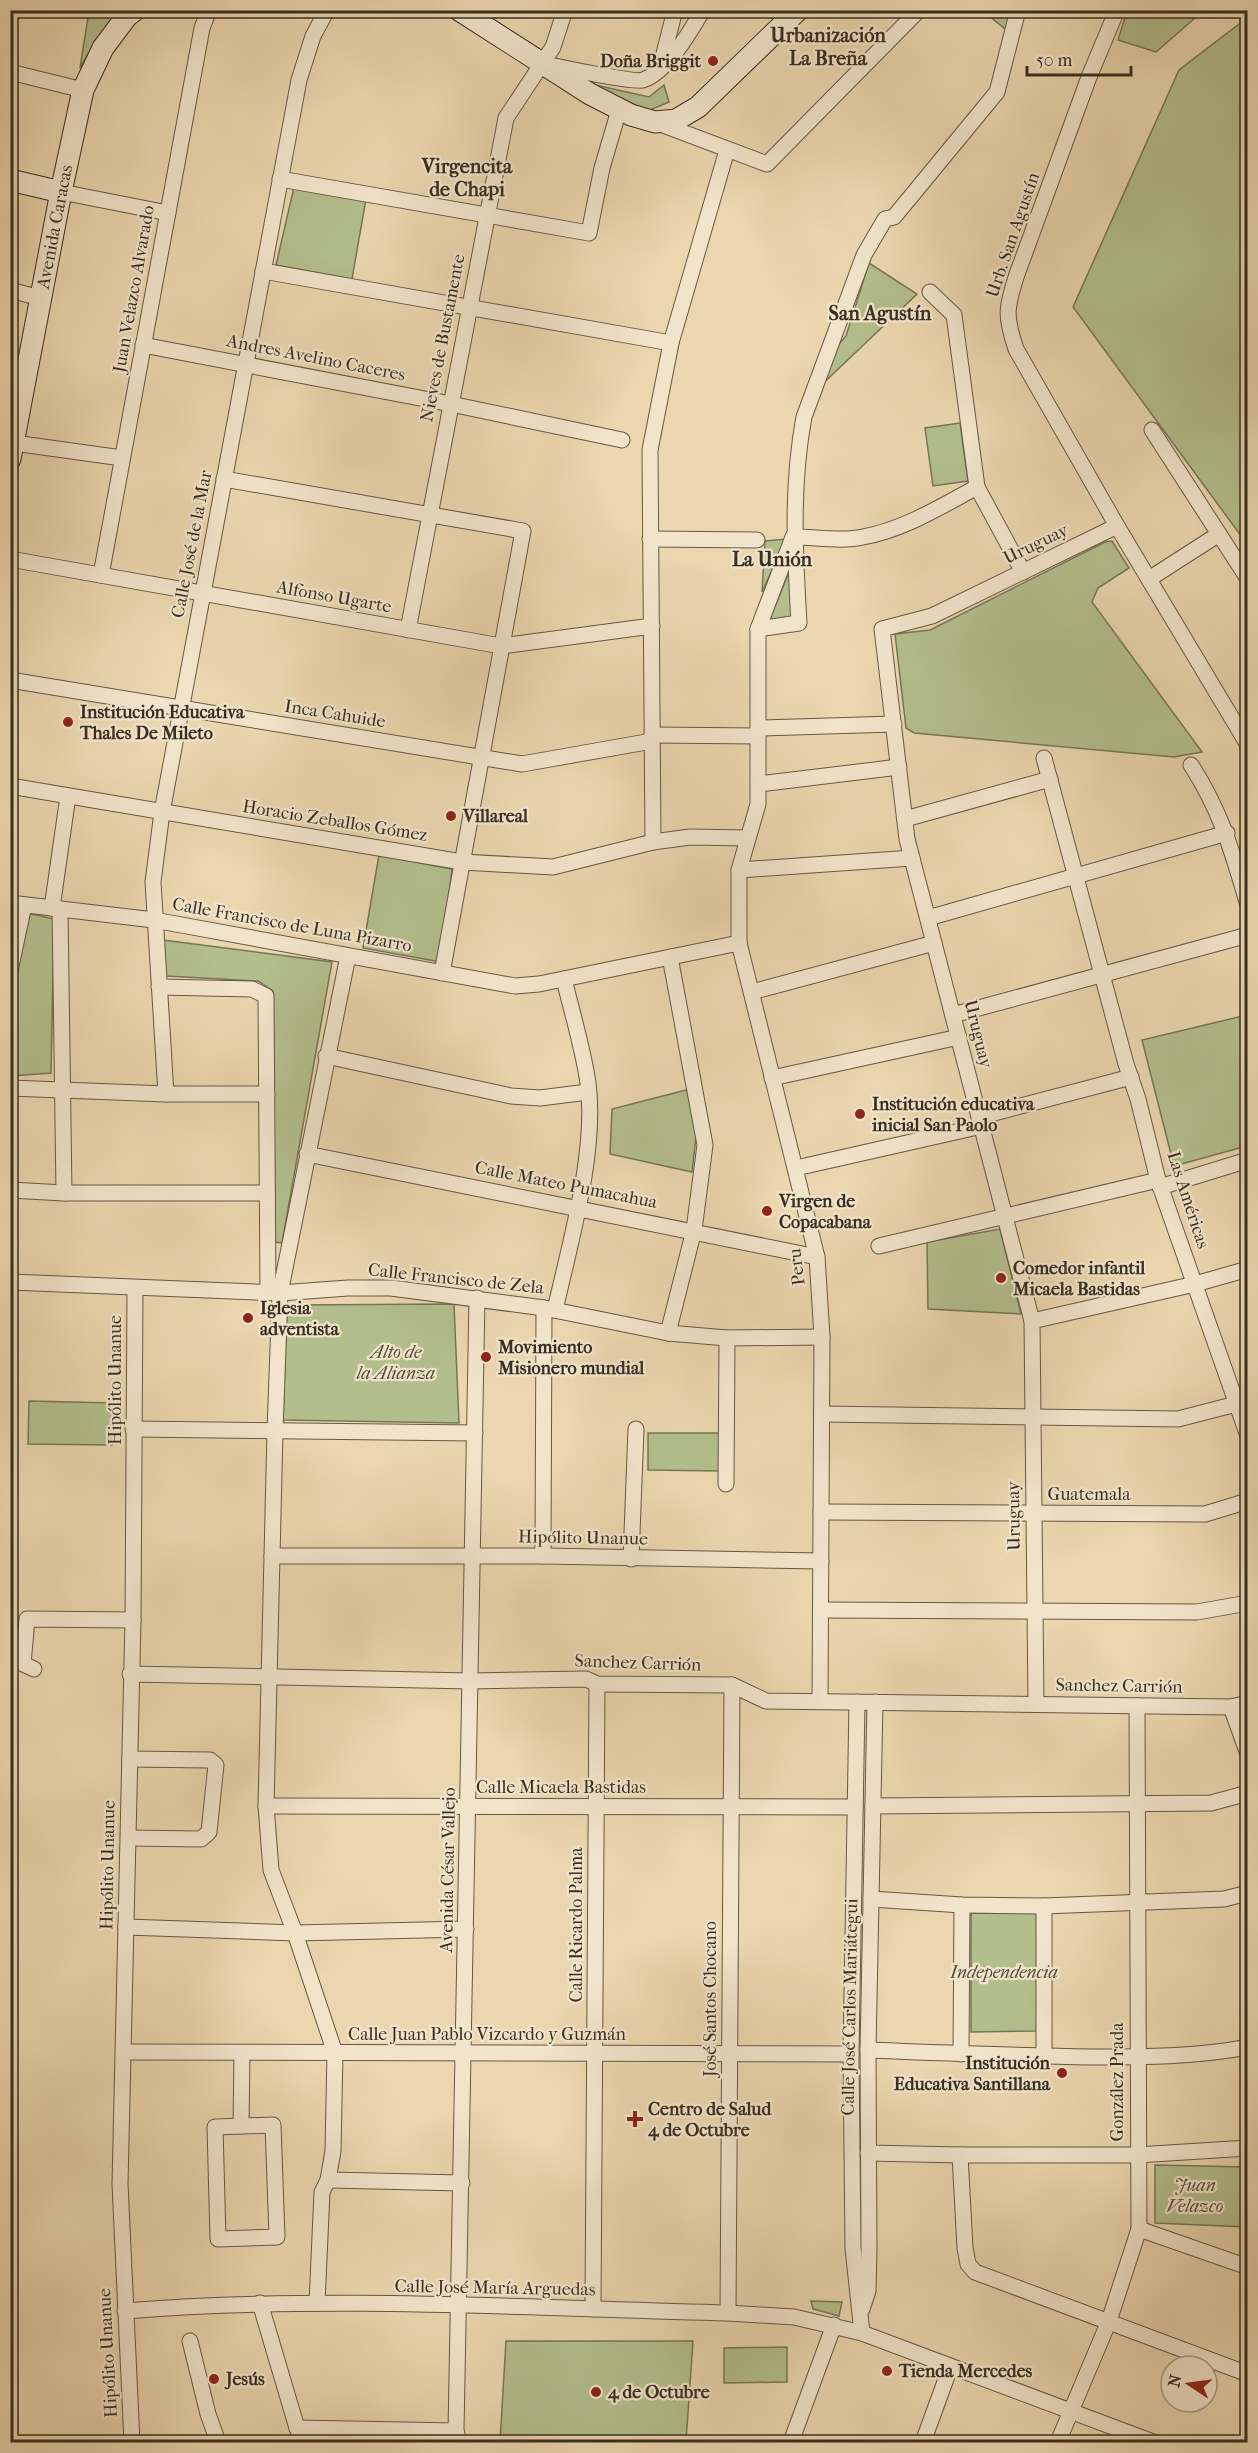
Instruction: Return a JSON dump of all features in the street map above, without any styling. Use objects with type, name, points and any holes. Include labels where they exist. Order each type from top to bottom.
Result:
[{"type":"main road","name":"Avenida Caracas","points":[[12,451],[16,398],[40,298],[83,90],[103,48],[135,10]]},
{"type":"main road","points":[[459,10],[619,110],[655,122],[676,120],[698,107],[798,10]]},
{"type":"main road","points":[[10,180],[61,192]]},
{"type":"street","name":"Juan Velazco Alvarado","points":[[101,575],[202,28],[209,10]]},
{"type":"street","name":"Calle José de la Mar","points":[[166,1094],[153,882],[162,812],[299,80],[313,36],[327,10]]},
{"type":"street","name":"Nieves de Bustamente","points":[[408,630],[506,118],[554,46],[565,10]]},
{"type":"street","points":[[659,71],[675,10]]},
{"type":"street","points":[[542,63],[641,81],[659,71],[690,32],[703,10]]},
{"type":"street","points":[[655,122],[767,164],[919,10]]},
{"type":"street","points":[[793,537],[758,628],[799,623],[793,537],[799,444],[804,417],[864,255],[885,219],[894,217],[997,92],[1018,10]]},
{"type":"street","name":"Urb. San Agustín","points":[[1117,10],[1089,77],[1007,305],[1008,324],[1016,349],[1117,526],[1248,745]]},
{"type":"street","points":[[10,72],[83,90]]},
{"type":"street","points":[[280,178],[589,233],[602,168],[619,110]]},
{"type":"street","points":[[653,842],[650,450],[671,343],[727,150]]},
{"type":"street","points":[[61,192],[168,213]]},
{"type":"street","points":[[263,271],[671,343]]},
{"type":"street","points":[[10,290],[40,298]]},
{"type":"street","points":[[930,292],[954,315],[977,487],[1023,572]]},
{"type":"street","name":"Andres Avelino Caceres","points":[[143,345],[451,404],[622,440]]},
{"type":"street","points":[[1152,430],[1248,579]]},
{"type":"street","points":[[12,451],[122,458]]},
{"type":"street","points":[[224,479],[523,531],[442,973]]},
{"type":"street","points":[[793,537],[861,538],[907,525],[977,487]]},
{"type":"street","name":"Uruguay","points":[[1036,1704],[1032,1321],[912,858],[905,819],[882,629],[932,616],[1117,526]]},
{"type":"street","points":[[1149,579],[1219,534]]},
{"type":"street","points":[[650,539],[757,540]]},
{"type":"street","name":"Alfonso Ugarte","points":[[10,559],[501,646],[652,626]]},
{"type":"street","name":"Peru","points":[[758,628],[758,804],[739,870],[739,943],[817,1257],[822,1336],[820,1701]]},
{"type":"street","name":"Inca Cahuide","points":[[10,680],[522,764],[652,738],[894,724]]},
{"type":"street","name":"Las Américas","points":[[1044,758],[1159,1183],[1195,1284],[1242,1403],[1248,1436]]},
{"type":"street","points":[[1191,765],[1211,795],[1227,833],[1248,905]]},
{"type":"street","points":[[759,784],[899,767]]},
{"type":"street","points":[[905,819],[1050,779]]},
{"type":"street","name":"Horacio Zeballos Gómez","points":[[10,786],[462,862],[554,867],[653,842],[690,837],[748,838]]},
{"type":"street","points":[[64,1193],[63,1090],[56,909],[68,796]]},
{"type":"street","points":[[927,918],[1227,833]]},
{"type":"street","points":[[739,870],[912,858]]},
{"type":"street","points":[[10,971],[17,904]]},
{"type":"street","name":"Calle Francisco de Luna Pizarro","points":[[17,904],[154,920],[515,986],[564,979],[739,943]]},
{"type":"street","points":[[953,1015],[1248,935]]},
{"type":"street","points":[[752,992],[934,943]]},
{"type":"street","points":[[274,1292],[307,1154],[348,956]]},
{"type":"street","points":[[668,1333],[694,1230],[705,1145],[670,957]]},
{"type":"street","points":[[543,1556],[550,1309],[578,1208],[589,1131],[588,1092],[564,979]]},
{"type":"street","points":[[159,987],[252,989],[266,996],[267,1193],[274,1292],[275,1431],[266,1806],[270,1870],[295,1934],[335,2053],[333,2151],[328,2180],[322,2192],[317,2303]]},
{"type":"street","points":[[772,1078],[958,1037]]},
{"type":"street","points":[[326,1056],[511,1096],[540,1098],[588,1092]]},
{"type":"street","points":[[796,1168],[980,1122],[1131,1077]]},
{"type":"street","points":[[10,1088],[166,1094],[267,1094]]},
{"type":"street","name":"Calle Mateo Pumacahua","points":[[307,1154],[694,1230],[817,1257]]},
{"type":"street","points":[[879,1246],[1159,1183],[1248,1160]]},
{"type":"street","points":[[10,1190],[64,1193],[267,1193]]},
{"type":"street","points":[[1032,1321],[1195,1284],[1248,1269]]},
{"type":"street","name":"Calle Francisco de Zela","points":[[10,1282],[135,1289],[274,1292],[391,1288],[550,1309],[668,1333],[727,1338],[822,1336]]},
{"type":"street","name":"Hipólito Unanue","points":[[132,2442],[120,2184],[133,1620],[135,1289]]},
{"type":"street","name":"Avenida César Vallejo","points":[[457,2437],[477,1298]]},
{"type":"street","points":[[726,1484],[727,1338]]},
{"type":"street","points":[[822,1414],[1178,1419],[1242,1403]]},
{"type":"street","points":[[133,1429],[475,1433]]},
{"type":"street","points":[[632,1559],[636,1429]]},
{"type":"street","name":"Guatemala","points":[[821,1512],[1205,1514],[1248,1501]]},
{"type":"street","name":"Hipólito Unanue","points":[[272,1556],[543,1556],[821,1561]]},
{"type":"street","points":[[821,1610],[1197,1612],[1248,1602]]},
{"type":"street","points":[[34,1669],[23,1664],[27,1619],[133,1620]]},
{"type":"street","name":"Sanchez Carrión","points":[[130,1674],[470,1681],[586,1679],[597,1684],[732,1685],[766,1701],[1231,1707],[1248,1703]]},
{"type":"street","name":"Calle Ricardo Palma","points":[[593,2309],[597,1684]]},
{"type":"street","name":"José Santos Chocano","points":[[728,2313],[732,1685]]},
{"type":"street","name":"Calle José Carlos Mariátegui","points":[[857,1702],[851,2054],[853,2248],[862,2333]]},
{"type":"street","name":"Calle José Carlos Mariátegui","points":[[861,2312],[868,2291],[868,2050],[875,1702]]},
{"type":"street","name":"González Prada","points":[[1058,2442],[1069,2411],[1109,2321],[1139,2229],[1136,2057],[1137,1706]]},
{"type":"street","points":[[1231,1707],[1248,1754]]},
{"type":"street","points":[[129,1838],[201,1839],[209,1832],[216,1765],[210,1760],[130,1759]]},
{"type":"street","points":[[873,1806],[1211,1803],[1248,1793]]},
{"type":"street","name":"Calle Micaela Bastidas","points":[[266,1806],[855,1807]]},
{"type":"street","points":[[871,1899],[962,1905],[1044,1906],[1224,1899],[1248,1893]]},
{"type":"street","points":[[961,2054],[962,1905]]},
{"type":"street","points":[[1044,1906],[1044,2056]]},
{"type":"street","points":[[126,1927],[295,1934],[466,1929]]},
{"type":"street","points":[[868,2050],[1136,2057],[1215,2053],[1248,2047]]},
{"type":"street","name":"Calle Juan Pablo Vizcardo y Guzmán","points":[[123,2052],[851,2054]]},
{"type":"street","points":[[242,2053],[242,2126]]},
{"type":"street","points":[[273,2125],[277,2237],[218,2239],[215,2127],[242,2126],[273,2125]]},
{"type":"street","points":[[868,2153],[1137,2155],[1248,2148]]},
{"type":"street","points":[[960,2155],[968,2264],[975,2272],[1248,2374]]},
{"type":"street","points":[[328,2180],[462,2183]]},
{"type":"street","points":[[1139,2229],[1248,2267]]},
{"type":"street","points":[[260,2303],[297,2428],[304,2442]]},
{"type":"street","name":"Calle José María Arguedas","points":[[125,2311],[260,2303],[317,2303],[728,2313],[794,2317],[862,2333]]},
{"type":"street","points":[[791,2442],[834,2325]]},
{"type":"street","points":[[862,2333],[950,2368],[1153,2442]]},
{"type":"street","points":[[190,2341],[208,2414],[218,2442]]},
{"type":"street","points":[[923,2442],[950,2368]]},
{"type":"street","points":[[297,2428],[457,2437]]},
{"type":"green space","points":[[1127,10],[1203,11],[1156,52],[1118,40]]},
{"type":"green space","points":[[89,11],[118,11],[97,39],[80,68]]},
{"type":"green space","points":[[983,11],[1015,11],[1010,33]]},
{"type":"green space","points":[[1247,18],[1247,544],[1073,307],[1179,70]]},
{"type":"green space","points":[[591,84],[649,97],[664,85],[669,102],[648,111]]},
{"type":"green space","points":[[294,187],[366,199],[352,279],[276,265]]},
{"type":"green space","points":[[869,263],[917,294],[814,392],[829,356],[846,336]]},
{"type":"green space","points":[[960,423],[968,481],[933,486],[925,428]]},
{"type":"green space","points":[[786,539],[762,592],[765,541]]},
{"type":"green space","points":[[1112,541],[1129,568],[1098,588],[1092,602],[1202,752],[1174,757],[914,733],[906,728],[895,634],[930,630],[1105,542]]},
{"type":"green space","points":[[793,562],[791,619],[770,619]]},
{"type":"green space","points":[[379,855],[452,869],[441,962],[363,948]]},
{"type":"green space","points":[[27,913],[54,919],[51,1073],[11,1076],[11,1011]]},
{"type":"green space","points":[[163,940],[332,962],[282,1243],[275,1242],[273,991],[258,981],[166,976]]},
{"type":"green space","points":[[1247,1015],[1247,1146],[1174,1166],[1142,1040]]},
{"type":"green space","points":[[690,1089],[697,1128],[692,1172],[610,1154],[612,1109]]},
{"type":"green space","points":[[1000,1229],[1021,1314],[928,1309],[927,1242]]},
{"type":"green space","name":"Alto de la Alianza","points":[[454,1304],[459,1423],[283,1420],[287,1305]]},
{"type":"green space","points":[[29,1401],[113,1403],[112,1445],[28,1444]]},
{"type":"green space","points":[[648,1433],[722,1433],[720,1471],[648,1470]]},
{"type":"green space","name":"Independencia","points":[[971,1913],[1037,1913],[1037,2031],[971,2032]]},
{"type":"green space","name":"Juan Velazco","points":[[1155,2165],[1247,2167],[1247,2227],[1155,2223]]},
{"type":"green space","points":[[811,2301],[842,2302],[839,2316],[813,2309]]},
{"type":"green space","name":"4 de Octubre","points":[[506,2341],[693,2341],[686,2442],[500,2442]]},
{"type":"green space","points":[[787,2347],[787,2382],[724,2383],[724,2348]]},
{"type":"place","name":"Doña Briggit","points":[[713,61]]},
{"type":"place","name":"Institución Educativa Thales De Mileto","points":[[68,722]]},
{"type":"place","name":"Villareal","points":[[451,816]]},
{"type":"place","name":"Institución educativa inicial San Paolo","points":[[860,1114]]},
{"type":"place","name":"Virgen de Copacabana","points":[[767,1211]]},
{"type":"place","name":"Comedor infantil Micaela Bastidas","points":[[1001,1278]]},
{"type":"place","name":"Iglesia adventista","points":[[248,1318]]},
{"type":"place","name":"Movimiento Misionero mundial","points":[[486,1357]]},
{"type":"place","name":"Institución Educativa Santillana","points":[[1062,2073]]},
{"type":"place","name":"Centro de Salud 4 de Octubre","points":[[635,2119]]},
{"type":"place","name":"Tienda Mercedes","points":[[887,2371]]},
{"type":"place","name":"Jesús","points":[[214,2379]]},
{"type":"place","name":"4 de Octubre","points":[[596,2392]]},
{"type":"district","name":"Urbanización La Breña","points":[[828,46]]},
{"type":"district","name":"Virgencita de Chapi","points":[[467,178]]},
{"type":"district","name":"San Agustín","points":[[880,313]]},
{"type":"district","name":"La Unión","points":[[772,559]]}]
